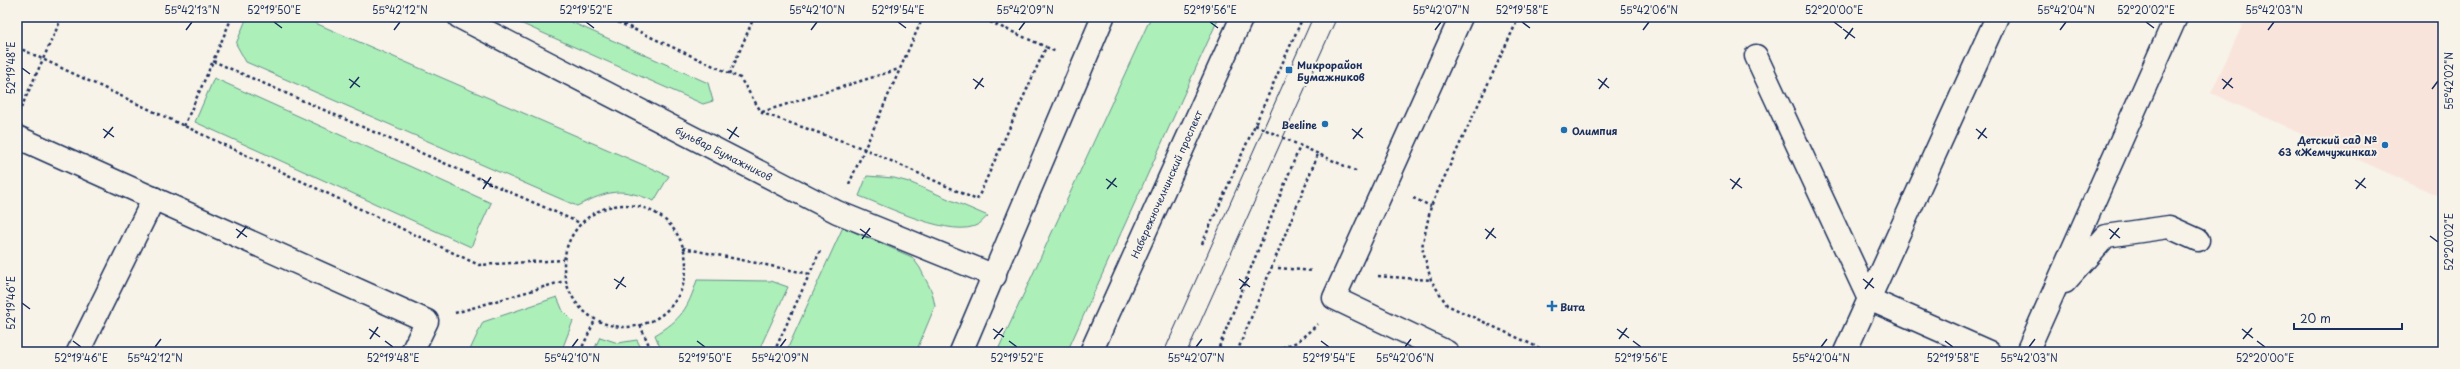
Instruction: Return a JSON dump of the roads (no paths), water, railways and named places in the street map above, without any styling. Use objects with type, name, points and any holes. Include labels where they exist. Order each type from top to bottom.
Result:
[{"type":"street","points":[[962,352],[1103,17]]},
{"type":"street","name":"Набережночелнинский проспект","points":[[1091,352],[1242,17]]},
{"type":"street","points":[[1447,352],[1334,298],[1461,17]]},
{"type":"street","points":[[1845,352],[1996,17]]},
{"type":"street","points":[[2027,352],[2176,17]]},
{"type":"street","name":"бульвар Бумажников","points":[[468,19],[837,212],[995,276]]},
{"type":"street","points":[[1756,56],[1869,299],[1989,352]]},
{"type":"street","points":[[17,137],[427,321],[412,352]]},
{"type":"street","points":[[78,352],[154,198]]},
{"type":"street","points":[[2051,298],[2106,236],[2169,227],[2198,240]]},
{"type":"tram line","points":[[1164,352],[1313,17]]},
{"type":"tram line","points":[[1187,352],[1337,17]]},
{"type":"place","name":"Микрорайон Бумажников","points":[[1289,70]]},
{"type":"place","name":"Beeline","points":[[1325,124]]},
{"type":"place","name":"Олимпия","points":[[1564,130]]},
{"type":"place","name":"Детский сад № 63 «Жемчужинка»","points":[[2385,145]]},
{"type":"place","name":"Вита","points":[[1552,306]]}]
